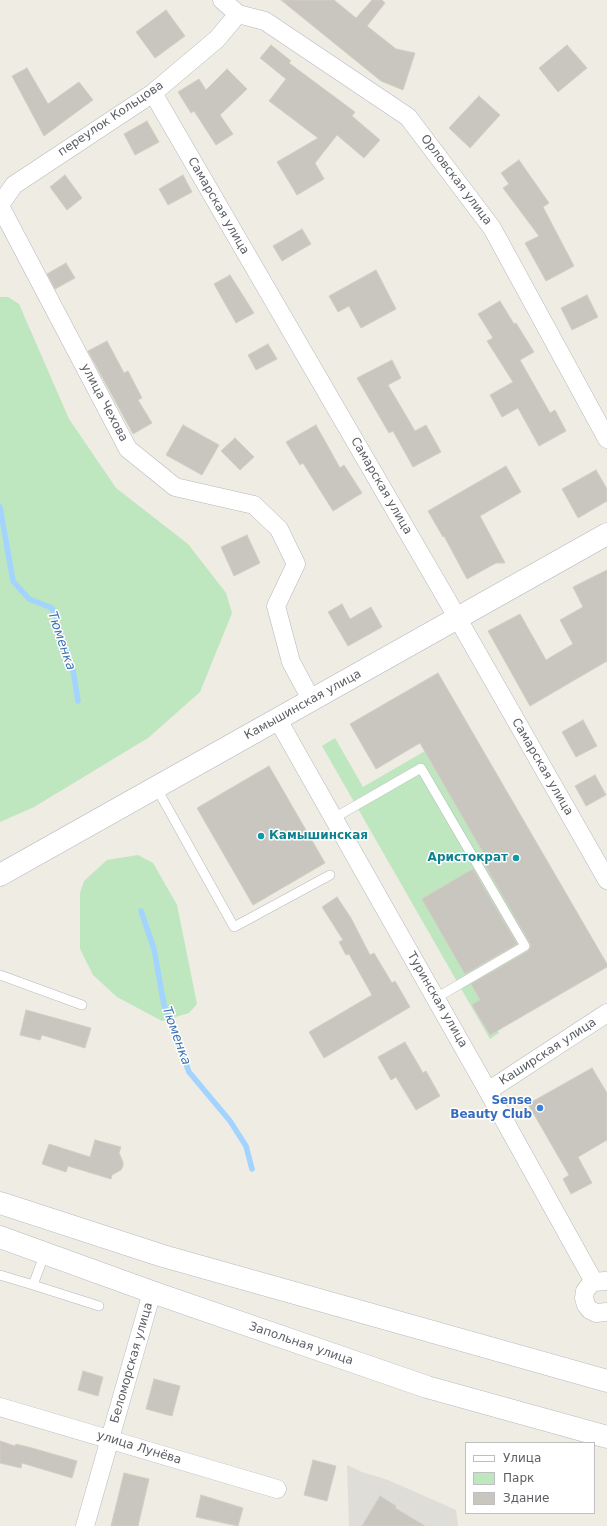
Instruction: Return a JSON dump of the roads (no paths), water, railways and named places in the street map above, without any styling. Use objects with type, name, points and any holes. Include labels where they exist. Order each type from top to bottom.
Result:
[{"type":"street","name":"Орловская улица","points":[[222,0],[238,14],[265,21],[408,117],[492,228],[607,439]]},
{"type":"street","name":"переулок Кольцова","points":[[0,205],[14,185],[153,93],[217,39],[238,14]]},
{"type":"street","name":"Самарская улица","points":[[153,93],[607,880]]},
{"type":"street","name":"улица Чехова","points":[[0,205],[128,448],[175,487],[254,505],[279,529],[296,564],[276,606],[291,662],[312,701]]},
{"type":"street","name":"Камышинская улица","points":[[0,875],[607,534]]},
{"type":"street","name":"Туринская улица","points":[[278,720],[488,1091],[601,1282]]},
{"type":"street","name":"Каширская улица","points":[[488,1091],[607,1013]]},
{"type":"street","points":[[0,1203],[163,1256],[607,1381]]},
{"type":"street","name":"Запольная улица","points":[[0,1237],[152,1292],[427,1387],[607,1437]]},
{"type":"street","points":[[601,1282],[589,1286],[585,1291],[584,1298],[586,1305],[590,1310],[596,1313],[607,1312]]},
{"type":"street","name":"Беломорская улица","points":[[85,1526],[152,1292]]},
{"type":"street","name":"улица Лунёва","points":[[0,1407],[277,1489]]},
{"type":"lane","points":[[334,818],[421,768],[525,946],[436,998]]},
{"type":"lane","points":[[156,787],[234,928],[330,875]]},
{"type":"lane","points":[[0,975],[82,1005]]},
{"type":"lane","points":[[33,1285],[45,1253]]},
{"type":"lane","points":[[0,1275],[99,1306]]},
{"type":"waterway","name":"Тюменка","points":[[0,507],[13,581],[29,599],[52,608],[73,670],[78,701]]},
{"type":"waterway","name":"Тюменка","points":[[141,911],[154,949],[164,1005],[189,1072],[230,1121],[246,1146],[252,1169]]},
{"type":"place","name":"Камышинская","points":[[261,836]]},
{"type":"place","name":"Аристократ","points":[[516,858]]},
{"type":"place","name":"Sense Beauty Club","points":[[540,1108]]}]
